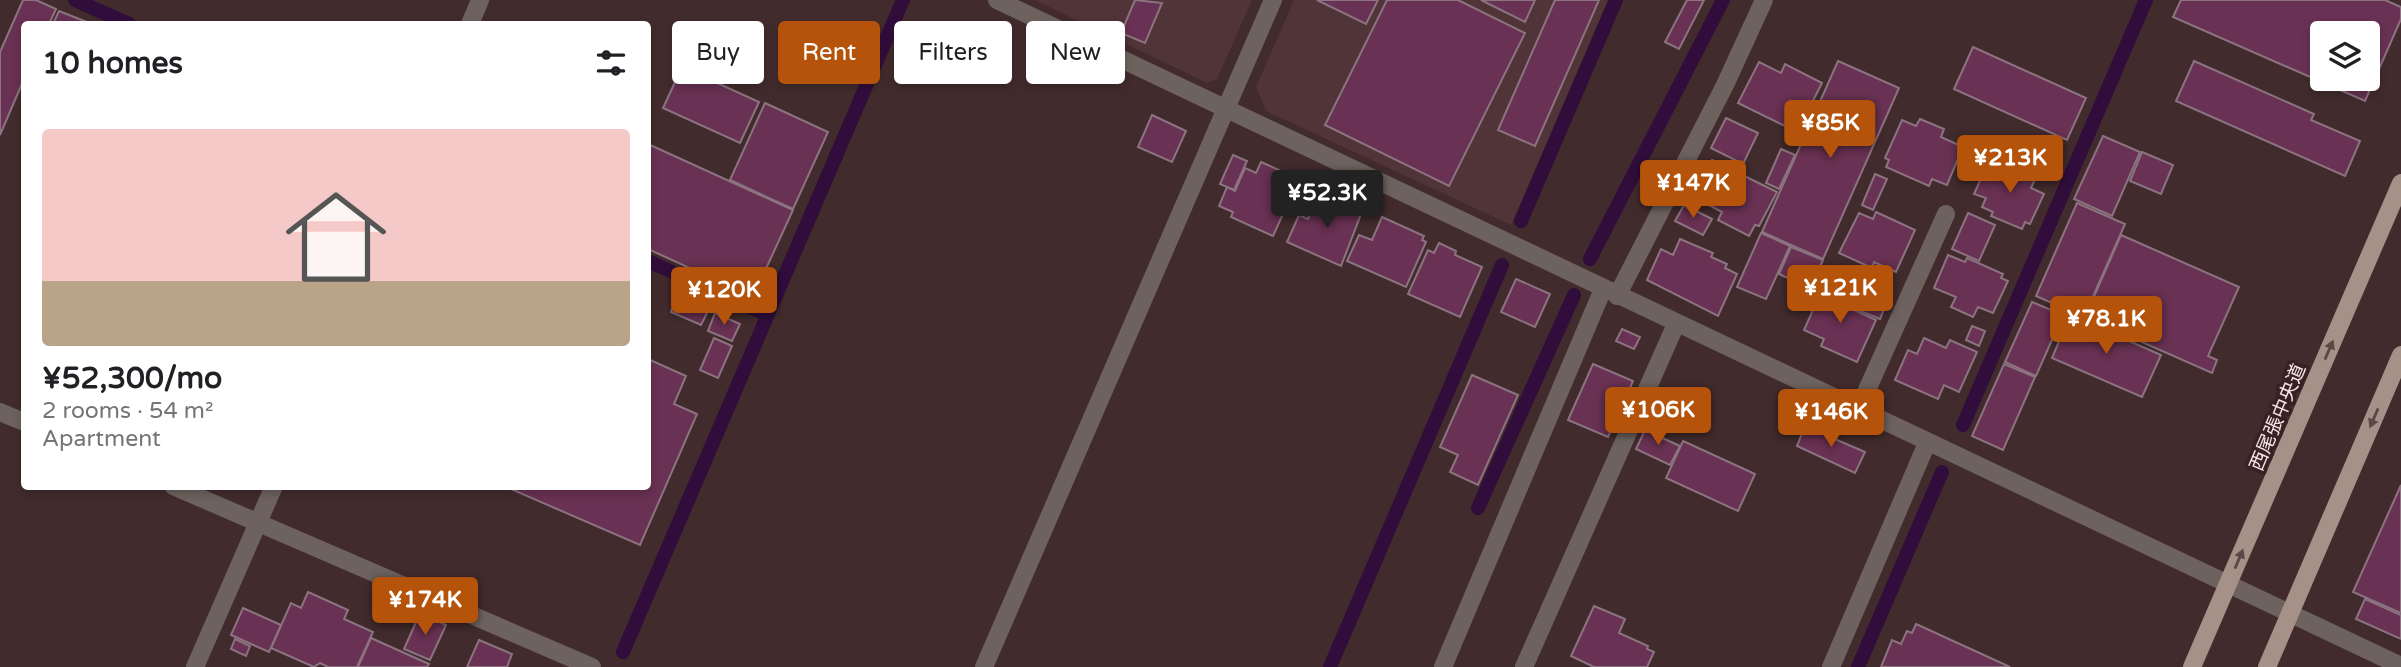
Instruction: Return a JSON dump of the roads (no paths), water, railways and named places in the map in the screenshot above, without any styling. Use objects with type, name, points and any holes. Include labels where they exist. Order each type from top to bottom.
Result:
[{"type":"main road","name":"西尾張中央道","points":[[2192,667],[2401,183]]},
{"type":"main road","points":[[2267,667],[2401,355]]},
{"type":"street","points":[[471,21],[480,0]]},
{"type":"street","points":[[997,0],[1226,111],[2401,666]]},
{"type":"street","points":[[984,667],[1273,0]]},
{"type":"street","points":[[1443,667],[1610,293],[1725,85],[1764,0]]},
{"type":"street","points":[[1858,410],[1946,214]]},
{"type":"street","points":[[1524,667],[1676,324]]},
{"type":"street","points":[[0,412],[21,421]]},
{"type":"street","points":[[1831,667],[1927,443]]},
{"type":"street","points":[[182,490],[593,667]]},
{"type":"street","points":[[195,667],[272,490]]},
{"type":"waterway","points":[[75,0],[122,21]]},
{"type":"waterway","points":[[623,652],[903,0]]},
{"type":"waterway","points":[[1521,221],[1616,0]]},
{"type":"waterway","points":[[1590,259],[1723,0]]},
{"type":"waterway","points":[[1963,425],[2146,0]]},
{"type":"waterway","points":[[651,262],[767,315]]},
{"type":"waterway","points":[[1330,667],[1502,265]]},
{"type":"waterway","points":[[1478,508],[1574,295]]},
{"type":"waterway","points":[[1858,667],[1942,472]]}]
